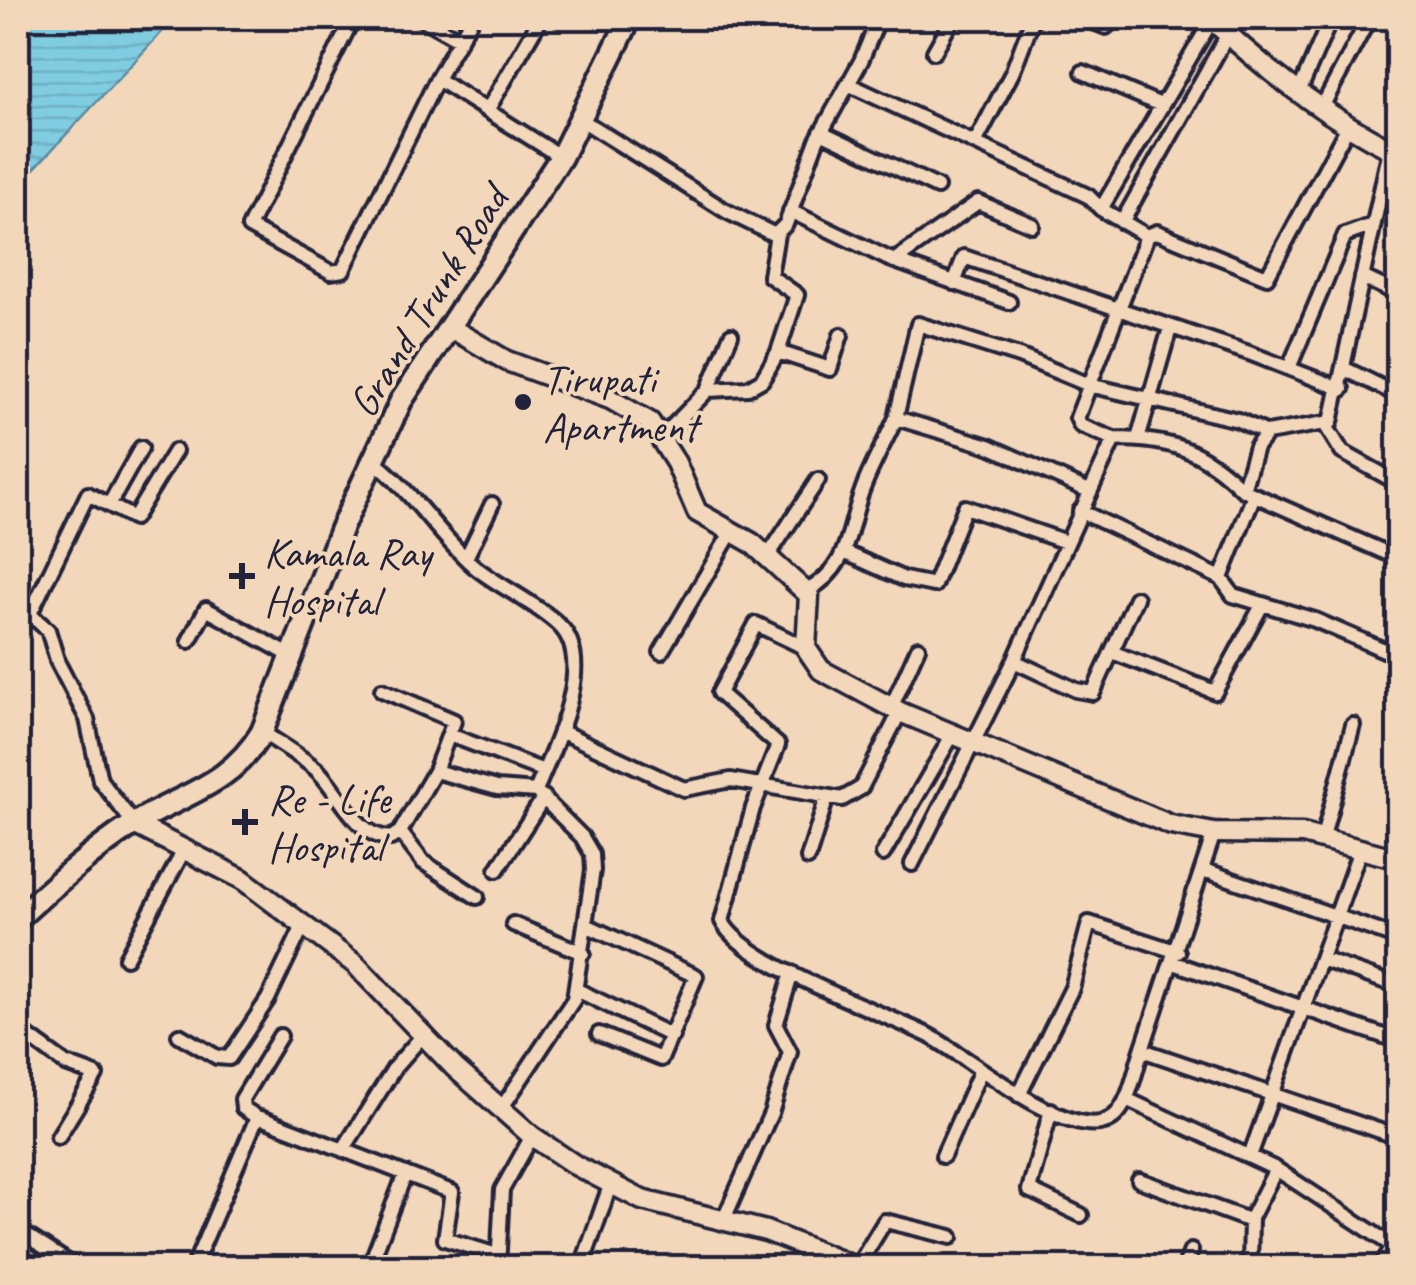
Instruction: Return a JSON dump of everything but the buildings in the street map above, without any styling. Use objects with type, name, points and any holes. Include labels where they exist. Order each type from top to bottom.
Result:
[{"type":"main road","name":"Grand Trunk Road","points":[[18,918],[134,824],[238,767],[262,732],[341,529],[412,380],[509,243],[561,157],[630,18]]},
{"type":"street","points":[[352,18],[249,227],[331,272],[342,270],[437,79],[472,18]]},
{"type":"street","points":[[421,18],[460,40]]},
{"type":"street","points":[[488,109],[541,18]]},
{"type":"street","points":[[708,390],[756,385],[778,352],[797,295],[770,276],[777,234],[821,132],[878,18]]},
{"type":"street","points":[[934,52],[953,18]]},
{"type":"street","points":[[974,143],[1012,74],[1032,18]]},
{"type":"street","points":[[1083,18],[1108,28],[1115,18]]},
{"type":"street","points":[[1298,94],[1330,18]]},
{"type":"street","points":[[1100,210],[1211,19],[1298,94],[1346,128],[1394,151],[1373,226],[1333,419],[1326,426],[1286,427],[1267,433],[1256,446],[1248,492],[1221,578]]},
{"type":"street","points":[[1321,110],[1365,26]]},
{"type":"street","points":[[1122,222],[1228,34]]},
{"type":"street","points":[[1083,72],[1160,105]]},
{"type":"street","points":[[437,79],[561,157]]},
{"type":"street","points":[[848,84],[1088,196],[1100,210],[1147,236]]},
{"type":"street","points":[[580,119],[726,211],[777,234]]},
{"type":"street","points":[[1346,128],[1267,278],[1157,232],[1147,236],[1089,385],[1079,424],[1114,438],[1138,439],[1203,454],[1248,492],[1398,558]]},
{"type":"street","points":[[821,132],[937,187]]},
{"type":"street","points":[[894,261],[978,202],[1032,225]]},
{"type":"street","points":[[790,211],[894,261],[1009,302]]},
{"type":"street","points":[[1288,368],[1340,243],[1350,231],[1373,226]]},
{"type":"street","points":[[954,283],[964,257],[1342,388]]},
{"type":"street","points":[[1362,277],[1398,294]]},
{"type":"street","points":[[807,591],[833,573],[846,554],[862,491],[896,418],[919,323],[1089,385],[1238,420],[1267,433]]},
{"type":"street","points":[[449,327],[518,366],[620,404],[650,422],[662,437],[693,507],[768,556],[807,591],[810,604],[806,648]]},
{"type":"street","points":[[1138,439],[1170,328]]},
{"type":"street","points":[[662,437],[708,390],[730,335]]},
{"type":"street","points":[[778,352],[828,369],[841,336]]},
{"type":"street","points":[[1345,369],[1398,395]]},
{"type":"street","points":[[896,418],[989,446],[1089,491]]},
{"type":"street","points":[[1326,426],[1342,452],[1398,482]]},
{"type":"street","points":[[912,864],[976,744],[1114,438]]},
{"type":"street","points":[[109,504],[141,448]]},
{"type":"street","points":[[32,612],[88,494],[134,518],[175,451]]},
{"type":"street","points":[[373,461],[400,484],[466,558],[554,621],[569,638],[574,664],[572,688],[560,731],[544,771],[540,794],[497,870]]},
{"type":"street","points":[[768,556],[818,480]]},
{"type":"street","points":[[466,558],[492,504]]},
{"type":"street","points":[[846,554],[904,579],[934,585],[965,507],[1066,542]]},
{"type":"street","points":[[1080,511],[1221,578],[1228,593],[1328,625],[1398,656]]},
{"type":"street","points":[[661,652],[732,531]]},
{"type":"street","points":[[1014,661],[1090,694],[1136,598]]},
{"type":"street","points":[[18,604],[32,612],[48,630],[58,663],[83,710],[104,788],[134,824],[242,879],[354,964],[532,1136],[610,1186],[663,1206],[724,1220],[857,1267],[885,1221],[952,1237]]},
{"type":"street","points":[[1112,652],[1215,692],[1261,606]]},
{"type":"street","points":[[189,641],[206,609],[294,656]]},
{"type":"street","points":[[1214,833],[1176,958],[1126,1099],[1115,1116],[1102,1123],[1051,1110],[1019,1095],[930,1037],[792,973],[730,934],[722,922],[761,786],[778,743],[719,693],[756,624],[806,648],[820,670],[896,710],[1052,772],[1148,816],[1214,833],[1278,831],[1323,837],[1398,859]]},
{"type":"street","points":[[560,731],[684,789],[731,780],[848,799],[858,792],[896,710],[918,648]]},
{"type":"street","points":[[262,732],[317,770],[371,833],[387,838],[400,832],[434,772],[455,724],[382,690]]},
{"type":"street","points":[[1323,837],[1353,725]]},
{"type":"street","points":[[883,854],[953,734]]},
{"type":"street","points":[[450,735],[544,771]]},
{"type":"street","points":[[434,772],[540,794],[582,837],[592,854],[577,990],[560,1026],[501,1109]]},
{"type":"street","points":[[808,858],[827,797]]},
{"type":"street","points":[[400,832],[423,862],[477,896]]},
{"type":"street","points":[[1250,1156],[1360,847]]},
{"type":"street","points":[[126,958],[184,850]]},
{"type":"street","points":[[1204,870],[1398,938]]},
{"type":"street","points":[[512,924],[583,953]]},
{"type":"street","points":[[1019,1095],[1072,988],[1088,924],[1398,1041]]},
{"type":"street","points":[[586,925],[696,975],[659,1060],[599,1034]]},
{"type":"street","points":[[179,1035],[217,1057],[229,1058],[268,998],[302,928]]},
{"type":"street","points":[[1321,959],[1398,986]]},
{"type":"street","points":[[724,1220],[770,1113],[790,1052],[776,1025],[792,973]]},
{"type":"street","points":[[577,990],[672,1036]]},
{"type":"street","points":[[18,1029],[66,1064],[96,1076],[58,1138]]},
{"type":"street","points":[[342,1150],[395,1067],[424,1033]]},
{"type":"street","points":[[280,1036],[242,1099],[243,1108],[258,1118],[453,1192],[445,1239],[497,1261],[502,1190],[532,1136]]},
{"type":"street","points":[[1142,1050],[1398,1137]]},
{"type":"street","points":[[943,1156],[980,1070]]},
{"type":"street","points":[[1126,1099],[1276,1169],[1398,1248],[1382,1268]]},
{"type":"street","points":[[1051,1110],[1029,1190],[1081,1214]]},
{"type":"street","points":[[192,1268],[258,1118]]},
{"type":"street","points":[[1250,1268],[1251,1221],[1276,1169]]},
{"type":"street","points":[[368,1268],[406,1174]]},
{"type":"street","points":[[1139,1180],[1251,1221]]},
{"type":"street","points":[[581,1268],[610,1186]]},
{"type":"street","points":[[18,1230],[77,1268]]},
{"type":"street","points":[[1184,1268],[1191,1251]]},
{"type":"water","points":[[18,18],[175,18],[18,186]]},
{"type":"place","name":"Tirupati Apartment","points":[[523,402]]},
{"type":"place","name":"Kamala Ray Hospital","points":[[242,576]]},
{"type":"place","name":"Re - Life Hospital","points":[[245,822]]}]
